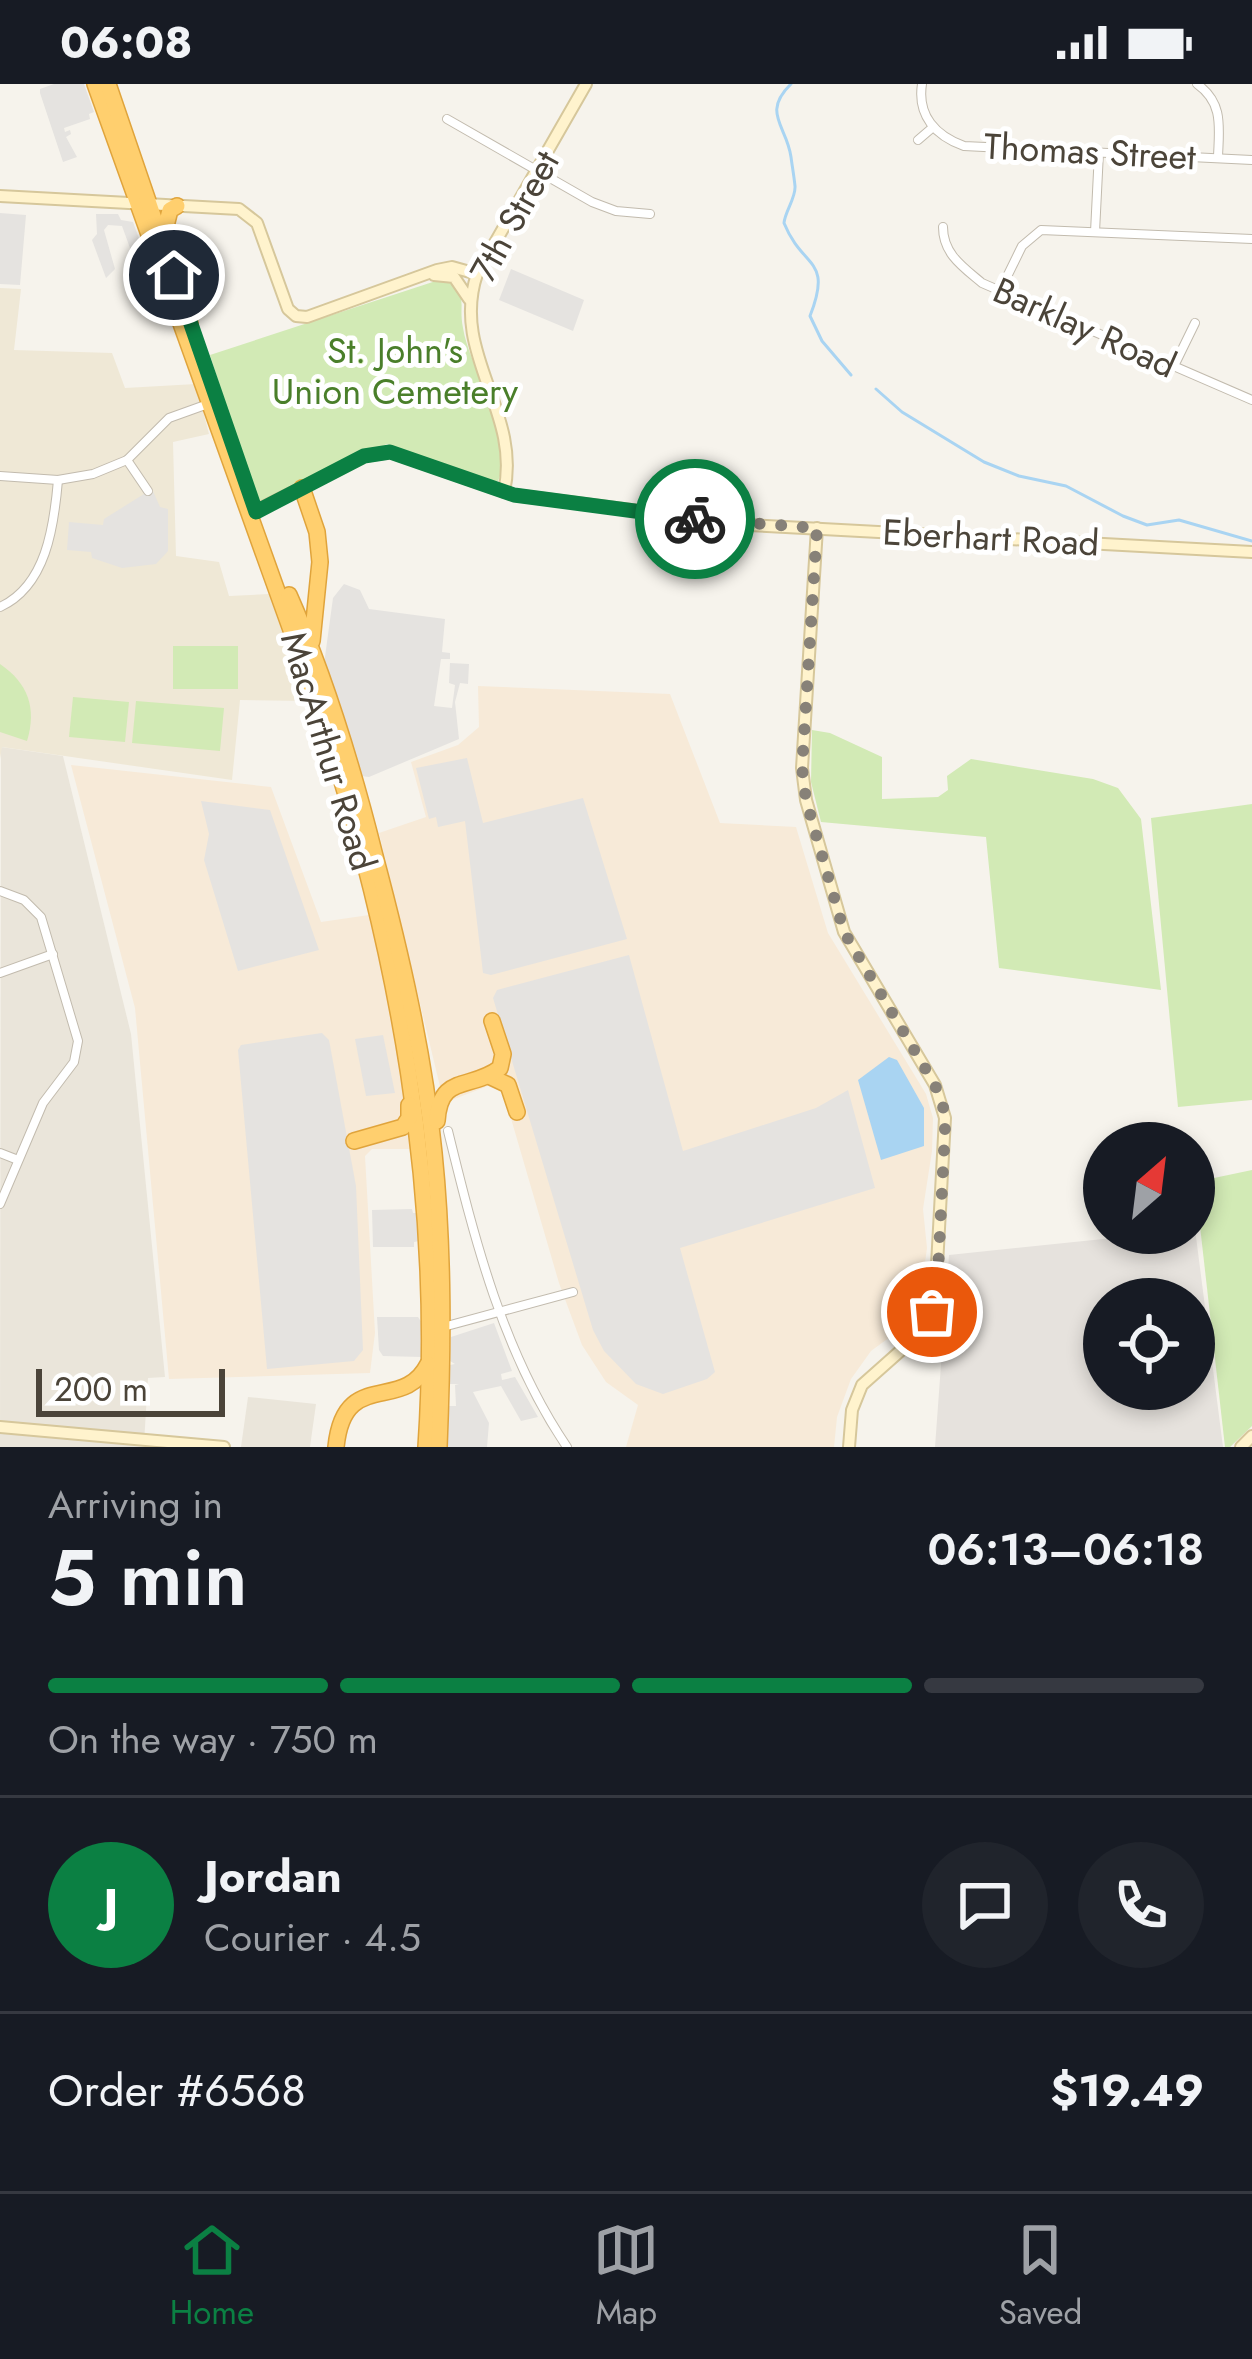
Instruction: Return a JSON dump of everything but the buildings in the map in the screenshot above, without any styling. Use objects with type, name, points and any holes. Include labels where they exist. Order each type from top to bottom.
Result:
[{"type":"highway","name":"MacArthur Road","points":[[95,84],[163,241],[345,791],[391,968],[427,1147],[430,1356],[426,1447]]},
{"type":"highway","name":"MacArthur Road","points":[[108,84],[208,404],[316,662],[388,905],[417,1038],[443,1327],[440,1447]]},
{"type":"highway","points":[[163,241],[170,211],[177,206]]},
{"type":"highway","points":[[302,488],[320,562],[311,634],[316,662]]},
{"type":"highway","points":[[410,1070],[406,1125],[354,1141],[408,1138],[427,1147],[441,1095],[500,1068],[503,1058],[492,1021]]},
{"type":"highway","points":[[489,1076],[508,1085],[518,1112]]},
{"type":"highway","points":[[336,1447],[338,1422],[346,1408],[417,1379],[430,1356]]},
{"type":"street","name":"7th Street","points":[[504,492],[507,438],[470,333],[470,302],[477,274],[586,84]]},
{"type":"street","points":[[918,140],[932,128],[922,107],[922,84]]},
{"type":"street","points":[[1198,84],[1213,98],[1219,112],[1218,157]]},
{"type":"street","points":[[447,119],[602,206],[650,214]]},
{"type":"street","name":"Thomas Street","points":[[932,128],[964,146],[1252,160]]},
{"type":"street","points":[[1094,232],[1099,152]]},
{"type":"street","points":[[0,196],[239,209],[257,223],[287,309],[296,316],[307,317],[452,267],[477,274]]},
{"type":"street","name":"Barklay Road","points":[[943,227],[946,247],[982,283],[1252,400]]},
{"type":"street","points":[[1000,291],[1022,246],[1041,230],[1252,239]]},
{"type":"street","points":[[425,274],[454,277],[470,302]]},
{"type":"street","points":[[1174,366],[1195,323]]},
{"type":"street","points":[[0,476],[58,480],[93,474],[127,460],[169,418],[208,404]]},
{"type":"street","name":"Eberhart Road","points":[[252,513],[364,456],[390,452],[504,492],[749,525],[1252,552]]},
{"type":"street","points":[[127,460],[148,491]]},
{"type":"street","points":[[0,608],[20,596],[35,578],[58,480]]},
{"type":"street","points":[[817,528],[802,768],[806,800],[844,932],[935,1085],[945,1118],[935,1302],[916,1337],[862,1385],[852,1409],[849,1447]]},
{"type":"street","points":[[0,890],[36,910],[77,1032],[71,1070],[43,1103],[0,1204]]},
{"type":"street","points":[[0,973],[53,954]]},
{"type":"street","points":[[448,1131],[500,1312],[524,1377],[567,1447]]},
{"type":"street","points":[[0,1153],[18,1160]]},
{"type":"street","points":[[443,1327],[573,1292]]},
{"type":"street","points":[[0,1427],[224,1447]]},
{"type":"street","points":[[1241,1447],[1252,1436]]},
{"type":"shaded area","points":[[54,84],[84,84],[94,112],[90,119],[64,128],[70,130],[66,137],[77,157],[63,162],[40,93]]},
{"type":"shaded area","points":[[0,213],[26,215],[20,285],[0,284]]},
{"type":"shaded area","points":[[96,214],[118,214],[121,220],[133,222],[148,263],[143,268],[138,270],[122,226],[108,225],[104,230],[115,269],[106,278],[92,240],[97,234]]},
{"type":"shaded area","points":[[511,269],[584,300],[573,331],[499,300]]},
{"type":"shaded area","points":[[0,288],[21,289],[14,350],[112,353],[125,388],[196,384],[209,434],[173,442],[176,556],[219,562],[229,596],[269,594],[306,701],[240,700],[232,780],[2,747],[0,759]]},
{"type":"shaded area","points":[[152,489],[160,507],[168,509],[168,551],[156,564],[122,568],[92,558],[91,552],[67,550],[69,522],[103,525],[104,519]]},
{"type":"shaded area","points":[[344,584],[360,590],[369,609],[445,619],[442,652],[450,653],[450,659],[441,659],[434,706],[452,708],[455,685],[449,683],[450,663],[469,664],[468,684],[460,683],[455,702],[459,739],[369,777],[361,776],[324,664],[333,598]]},
{"type":"shaded area","points":[[478,686],[670,694],[720,823],[796,827],[828,933],[926,1094],[933,1118],[920,1299],[909,1323],[871,1351],[851,1379],[837,1417],[834,1447],[626,1447],[638,1405],[606,1382],[582,1345],[503,1091],[488,1086],[444,1103],[379,833],[426,817],[411,762],[458,745],[479,727]]},
{"type":"shaded area","points":[[1,747],[63,756],[131,1034],[165,1377],[148,1378],[144,1443],[182,1447],[0,1447]]},
{"type":"shaded area","points":[[467,758],[483,823],[583,798],[627,939],[491,975],[483,973],[465,821],[438,827],[436,817],[429,819],[416,768]]},
{"type":"shaded area","points":[[71,765],[271,787],[321,922],[369,915],[395,1031],[413,1149],[372,1149],[365,1156],[375,1333],[370,1373],[169,1379],[135,1008]]},
{"type":"shaded area","points":[[201,801],[270,810],[319,950],[238,971],[204,860],[209,834]]},
{"type":"shaded area","points":[[629,955],[683,1151],[816,1108],[848,1090],[875,1188],[680,1248],[715,1372],[663,1394],[636,1384],[604,1351],[593,1330],[493,998],[497,990]]},
{"type":"shaded area","points":[[322,1033],[329,1040],[356,1186],[363,1350],[354,1361],[267,1369],[238,1050],[241,1045]]},
{"type":"shaded area","points":[[383,1035],[395,1093],[366,1096],[355,1039]]},
{"type":"shaded area","points":[[412,1209],[417,1213],[419,1241],[414,1247],[373,1247],[372,1210]]},
{"type":"shaded area","points":[[1083,1241],[1083,1254],[1198,1254],[1201,1278],[1083,1278],[1083,1410],[1215,1410],[1215,1385],[1223,1447],[935,1447],[949,1255]]},
{"type":"shaded area","points":[[377,1317],[418,1317],[421,1357],[383,1356]]},
{"type":"shaded area","points":[[494,1323],[512,1371],[501,1374],[502,1380],[515,1377],[538,1417],[521,1421],[501,1386],[473,1392],[489,1423],[487,1447],[448,1447],[447,1406],[456,1406],[455,1385],[459,1384],[449,1384],[450,1365],[455,1364],[450,1361],[451,1337]]},
{"type":"shaded area","points":[[248,1397],[316,1404],[310,1447],[241,1447]]},
{"type":"green space","name":"St. John's Union Cemetery","points":[[448,277],[461,296],[467,345],[498,425],[503,464],[498,481],[387,444],[258,505],[210,355]]},
{"type":"green space","points":[[173,646],[238,646],[238,689],[173,689]]},
{"type":"green space","points":[[0,664],[28,697],[27,741],[0,732]]},
{"type":"green space","points":[[73,697],[129,702],[125,742],[69,737]]},
{"type":"green space","points":[[136,701],[224,708],[220,751],[132,743]]},
{"type":"green space","points":[[812,730],[830,733],[882,757],[882,799],[938,797],[948,790],[947,776],[971,759],[1093,779],[1118,788],[1141,819],[1161,990],[999,968],[986,837],[821,822],[811,782]]},
{"type":"green space","points":[[1252,804],[1252,1100],[1178,1107],[1151,818]]},
{"type":"green space","points":[[1252,1170],[1252,1426],[1230,1447],[1225,1447],[1215,1359],[1215,1278],[1206,1278],[1203,1254],[1215,1254],[1215,1178]]},
{"type":"water","points":[[889,1057],[897,1060],[924,1108],[924,1146],[881,1160],[858,1080]]},
{"type":"waterway","points":[[791,84],[777,112],[789,146],[795,186],[784,223],[817,273],[810,316],[822,341],[851,375]]},
{"type":"waterway","points":[[876,389],[902,412],[984,462],[1019,476],[1066,486],[1147,525],[1179,520],[1252,541]]},
{"type":"way so far","points":[[695,519],[817,528],[803,784],[844,932],[943,1106],[937,1292],[932,1312]]},
{"type":"route","points":[[174,275],[256,512],[364,456],[390,452],[514,495],[695,519]]}]
